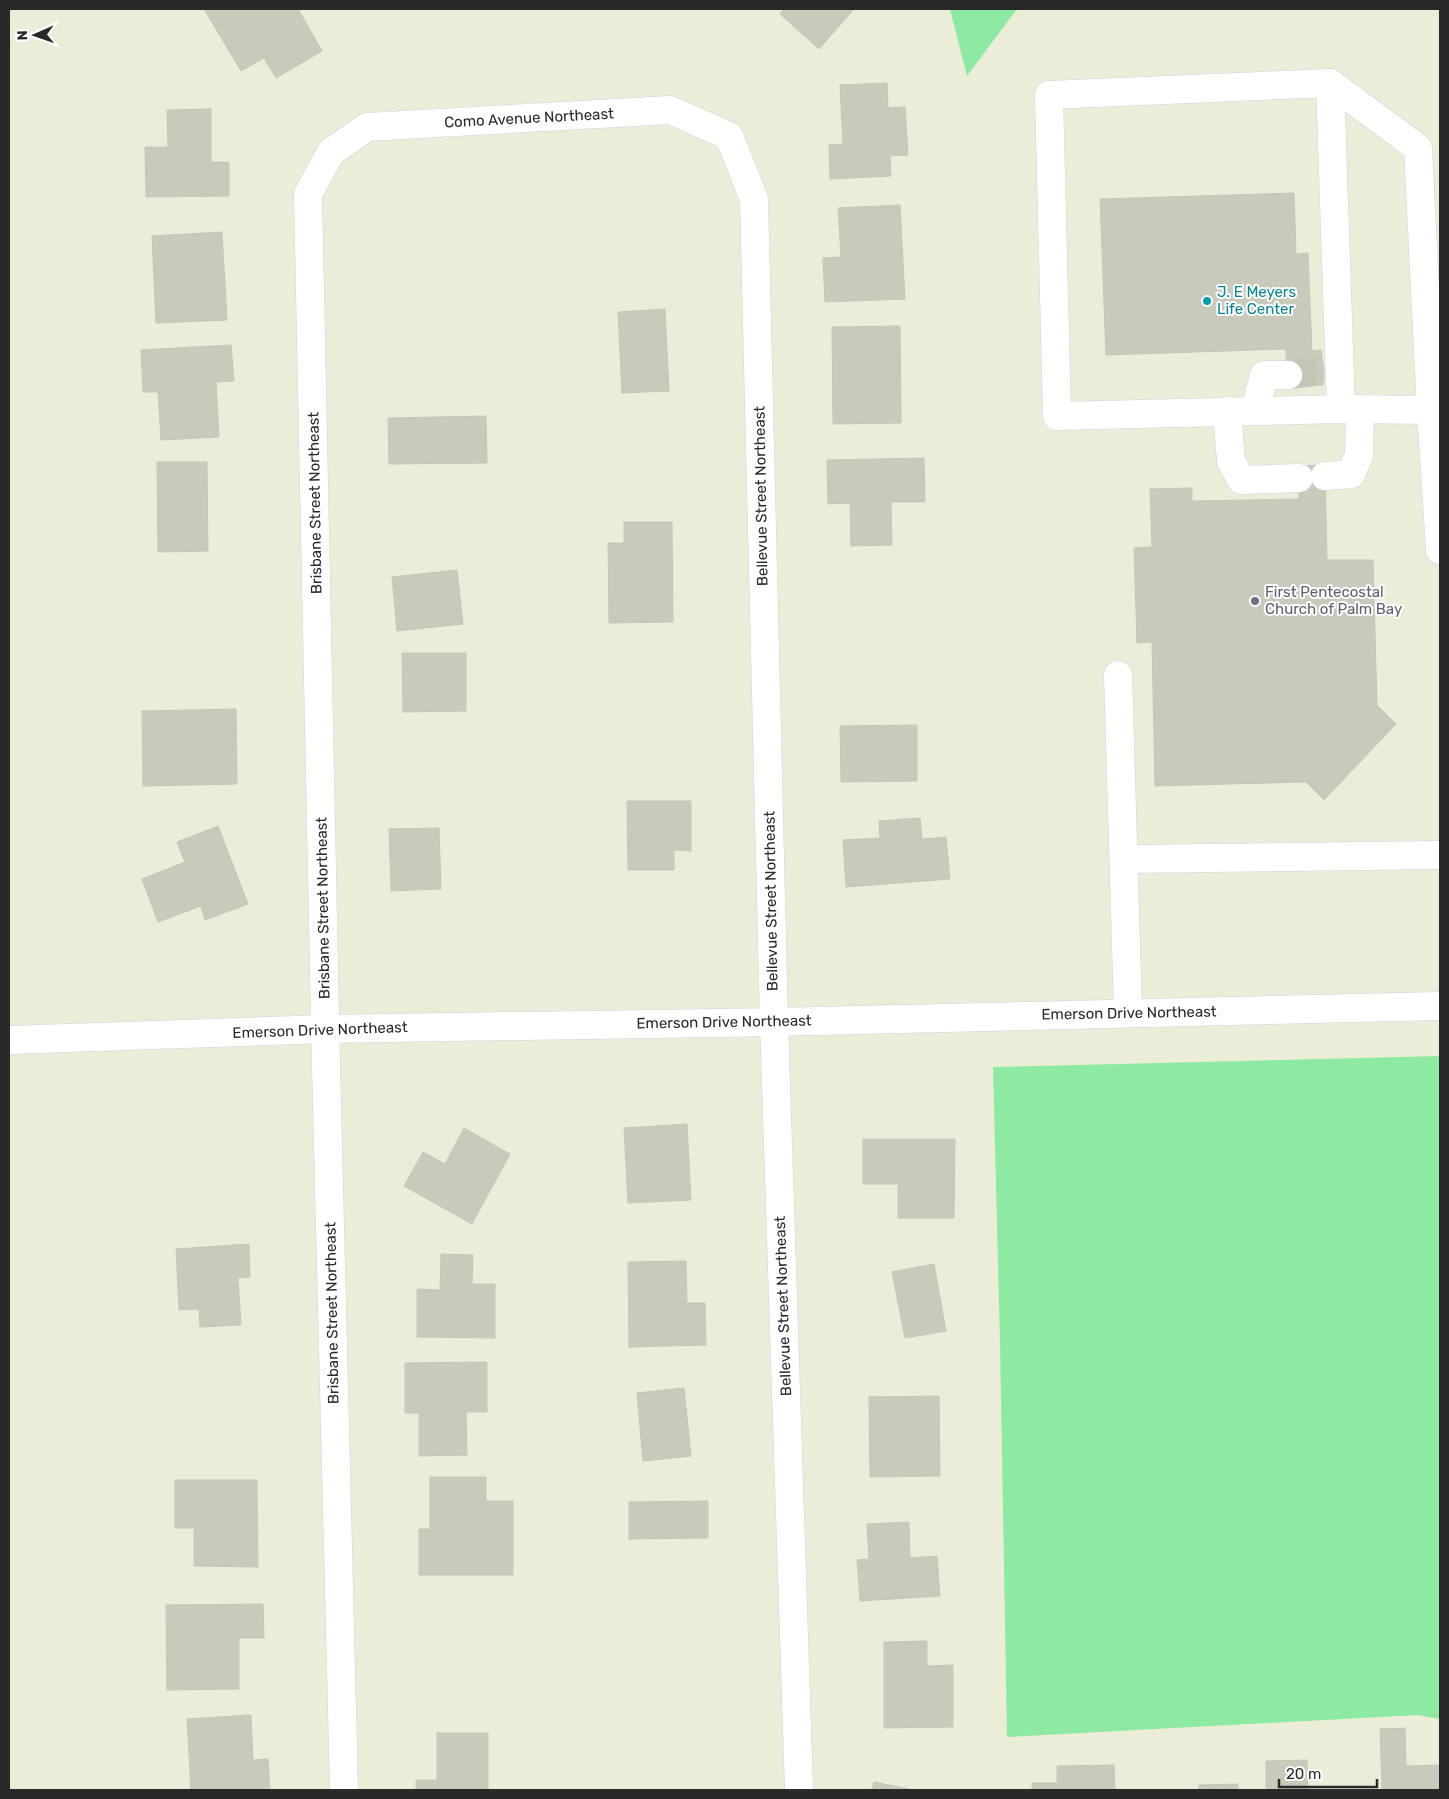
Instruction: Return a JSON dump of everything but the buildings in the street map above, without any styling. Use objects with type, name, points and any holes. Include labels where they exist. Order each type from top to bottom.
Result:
[{"type":"street","points":[[1227,411],[1231,461],[1241,480],[1351,474],[1359,455],[1350,409],[1332,371],[1330,83]]},
{"type":"street","points":[[1435,408],[1057,416],[1049,95],[1330,83],[1418,148],[1435,408],[1440,550]]},
{"type":"street","name":"Como Avenue Northeast","points":[[331,152],[367,127],[670,110],[729,136]]},
{"type":"street","name":"Bellevue Street Northeast","points":[[729,136],[754,199],[774,1022],[799,1790]]},
{"type":"street","name":"Brisbane Street Northeast","points":[[331,152],[308,194],[325,1029],[344,1790]]},
{"type":"street","points":[[1255,411],[1264,375],[1288,375]]},
{"type":"street","points":[[1118,675],[1128,1014]]},
{"type":"street","points":[[1124,859],[1440,855]]},
{"type":"street","name":"Emerson Drive Northeast","points":[[18,1040],[325,1029],[774,1022],[1440,1006]]},
{"type":"green space","points":[[950,9],[1017,9],[967,76]]},
{"type":"green space","points":[[1440,1056],[1440,1719],[1418,1715],[1007,1737],[993,1067]]},
{"type":"tunnel","points":[[1288,375],[1324,371]]},
{"type":"place","name":"J. E Meyers Life Center","points":[[1207,301]]},
{"type":"place","name":"First Pentecostal Church of Palm Bay","points":[[1255,601]]}]
